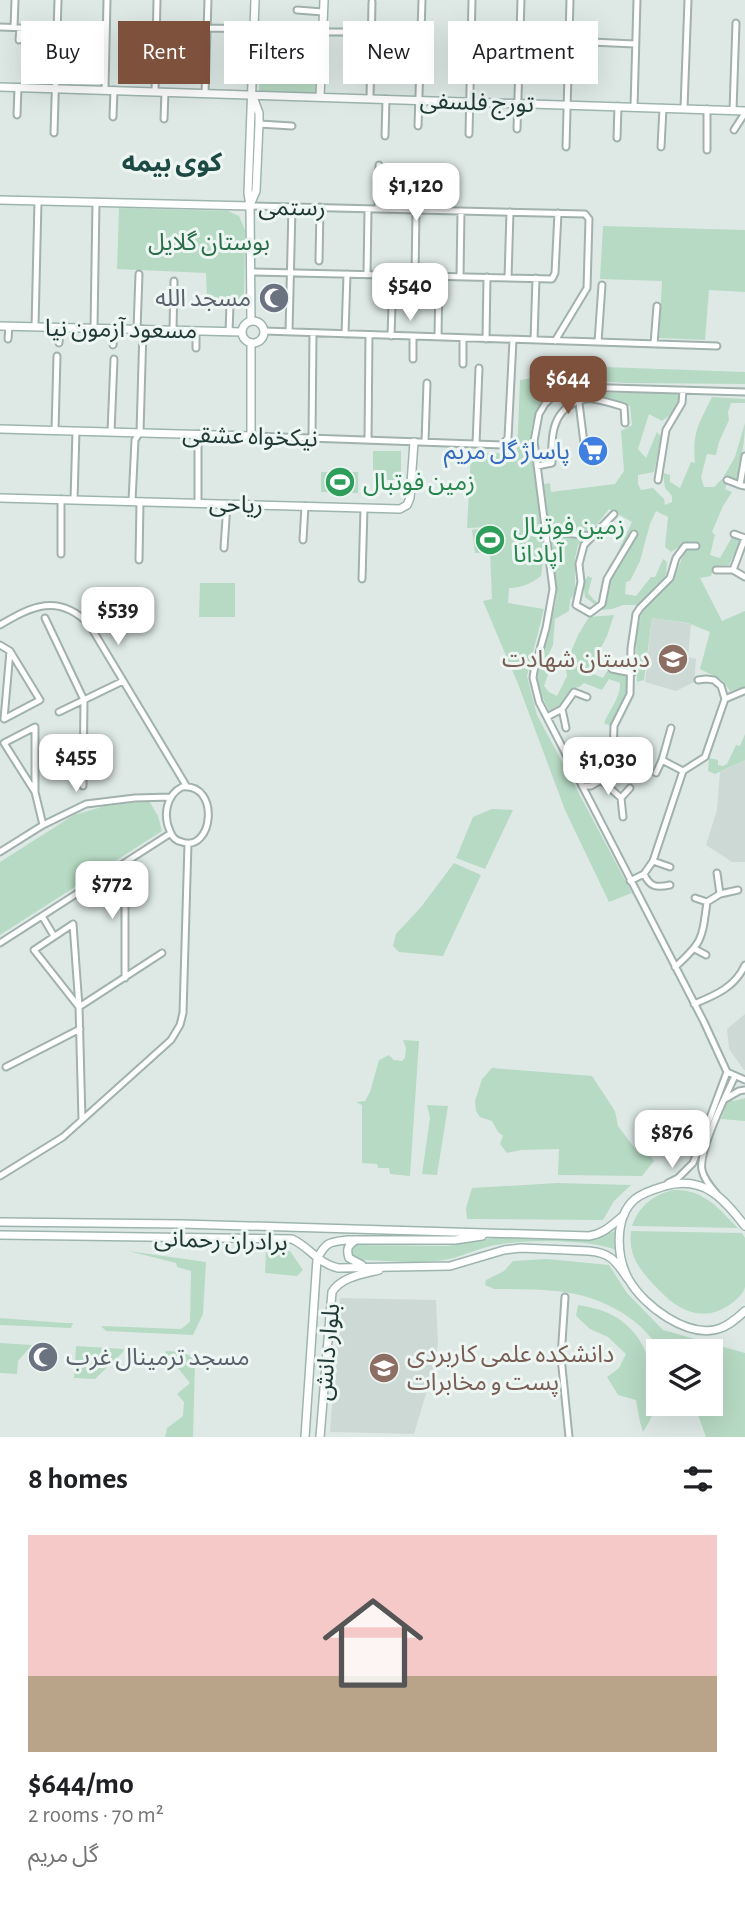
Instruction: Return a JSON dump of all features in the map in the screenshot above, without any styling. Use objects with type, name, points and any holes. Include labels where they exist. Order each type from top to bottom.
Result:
[{"type":"street","points":[[15,0],[19,40]]},
{"type":"street","points":[[57,21],[58,0]]},
{"type":"street","points":[[105,90],[107,0]]},
{"type":"street","points":[[155,91],[157,0]]},
{"type":"street","points":[[207,21],[208,0]]},
{"type":"street","points":[[255,21],[256,0]]},
{"type":"street","points":[[323,21],[324,0]]},
{"type":"street","points":[[418,125],[422,0]]},
{"type":"street","points":[[469,134],[472,0]]},
{"type":"street","points":[[517,129],[521,0]]},
{"type":"street","points":[[569,21],[570,0]]},
{"type":"street","points":[[634,107],[637,0]]},
{"type":"street","points":[[684,108],[688,0]]},
{"type":"street","points":[[371,21],[372,2]]},
{"type":"street","points":[[297,10],[323,12]]},
{"type":"street","points":[[733,110],[736,23]]},
{"type":"street","points":[[0,27],[21,28]]},
{"type":"street","points":[[598,42],[635,44]]},
{"type":"street","points":[[54,133],[56,84]]},
{"type":"street","points":[[205,84],[205,93]]},
{"type":"street","points":[[251,321],[248,193],[252,84]]},
{"type":"street","points":[[320,97],[321,84]]},
{"type":"street","points":[[370,84],[370,98]]},
{"type":"street","points":[[566,147],[568,84]]},
{"type":"street","name":"تورج فلسفی","points":[[0,87],[745,112]]},
{"type":"street","points":[[17,115],[18,87]]},
{"type":"street","points":[[113,117],[114,90]]},
{"type":"street","points":[[164,119],[165,92]]},
{"type":"street","points":[[250,206],[256,191],[259,124],[259,113],[252,94]]},
{"type":"street","points":[[385,136],[386,99]]},
{"type":"street","points":[[617,138],[618,106]]},
{"type":"street","points":[[661,147],[663,108]]},
{"type":"street","points":[[706,150],[707,109]]},
{"type":"street","points":[[734,130],[745,112]]},
{"type":"street","points":[[259,124],[292,126]]},
{"type":"street","points":[[378,209],[379,165]]},
{"type":"street","name":"رستمی","points":[[0,200],[583,214],[589,219],[587,288],[555,341]]},
{"type":"street","points":[[35,327],[38,201]]},
{"type":"street","points":[[94,328],[96,202]]},
{"type":"street","points":[[289,332],[292,207]]},
{"type":"street","points":[[319,261],[320,208]]},
{"type":"street","points":[[366,275],[368,209]]},
{"type":"street","points":[[415,276],[416,210]]},
{"type":"street","points":[[460,276],[461,211]]},
{"type":"street","points":[[508,278],[510,212]]},
{"type":"street","points":[[251,272],[550,279],[555,275],[558,213]]},
{"type":"street","points":[[139,274],[140,432],[135,440],[139,560]]},
{"type":"street","points":[[345,334],[347,274]]},
{"type":"street","points":[[391,336],[393,275]]},
{"type":"street","points":[[438,337],[439,276]]},
{"type":"street","points":[[486,339],[487,277]]},
{"type":"street","points":[[534,340],[536,278]]},
{"type":"street","points":[[173,330],[174,281]]},
{"type":"street","points":[[598,342],[602,285]]},
{"type":"street","points":[[229,332],[230,304]]},
{"type":"street","points":[[654,344],[657,306]]},
{"type":"street","points":[[251,321],[258,323],[264,331],[260,341],[251,343],[244,339],[242,332],[245,325],[251,321]]},
{"type":"street","points":[[4,326],[8,339]]},
{"type":"street","name":"مسعود آزمون نیا","points":[[4,326],[242,332]]},
{"type":"street","points":[[59,344],[60,327]]},
{"type":"street","points":[[113,345],[114,329]]},
{"type":"street","points":[[196,331],[196,348]]},
{"type":"street","points":[[264,331],[717,346]]},
{"type":"street","points":[[312,438],[313,333]]},
{"type":"street","points":[[369,335],[369,440]]},
{"type":"street","points":[[413,359],[414,336]]},
{"type":"street","points":[[463,338],[463,364]]},
{"type":"street","name":"نیکخواه عشقی","points":[[0,429],[500,444],[507,442],[508,438],[513,340]]},
{"type":"street","points":[[251,343],[251,436]]},
{"type":"street","points":[[55,430],[57,356]]},
{"type":"street","points":[[111,432],[114,359]]},
{"type":"street","points":[[476,444],[479,368]]},
{"type":"street","points":[[425,442],[427,383]]},
{"type":"street","points":[[578,387],[584,443]]},
{"type":"street","points":[[745,392],[578,387],[562,391],[545,404],[534,441],[553,589],[533,678],[539,702],[727,1072],[745,1080]]},
{"type":"street","points":[[658,480],[666,430],[682,403],[683,390]]},
{"type":"street","points":[[537,466],[552,463],[551,441],[559,415],[570,405],[589,398],[624,407],[625,423]]},
{"type":"street","points":[[74,500],[76,431]]},
{"type":"street","points":[[198,434],[198,503]]},
{"type":"street","name":"ریاحی","points":[[0,498],[400,509],[407,505],[410,498],[414,442]]},
{"type":"street","points":[[727,480],[743,485],[745,456]]},
{"type":"street","points":[[61,499],[61,554]]},
{"type":"street","points":[[224,548],[227,504]]},
{"type":"street","points":[[303,540],[305,506]]},
{"type":"street","points":[[362,579],[364,508]]},
{"type":"street","points":[[614,514],[584,545],[579,564],[581,582],[576,605],[590,613],[602,604],[607,579],[634,534]]},
{"type":"street","points":[[546,531],[592,536]]},
{"type":"street","points":[[733,570],[745,538],[734,534]]},
{"type":"street","points":[[582,786],[591,786],[601,780],[613,754],[614,726],[631,694],[631,648],[636,614],[670,578],[676,558],[685,546],[696,546]]},
{"type":"street","points":[[716,570],[733,570],[745,577]]},
{"type":"street","points":[[0,625],[36,606],[52,604],[70,609],[81,616],[89,624],[187,787]]},
{"type":"street","points":[[630,608],[640,608]]},
{"type":"street","points":[[45,618],[84,700],[83,786]]},
{"type":"street","points":[[0,645],[10,651],[40,700],[5,719],[10,651]]},
{"type":"street","points":[[612,669],[632,673]]},
{"type":"street","points":[[629,881],[644,874],[653,861],[683,771],[705,757],[725,699],[721,686],[715,680],[698,680]]},
{"type":"street","points":[[59,712],[123,681]]},
{"type":"street","points":[[725,699],[744,691]]},
{"type":"street","points":[[547,717],[562,709],[574,692],[587,697]]},
{"type":"street","points":[[562,709],[566,728]]},
{"type":"street","points":[[35,792],[4,743],[35,727],[35,792],[43,825]]},
{"type":"street","points":[[656,773],[671,728]]},
{"type":"street","points":[[662,760],[683,771]]},
{"type":"street","points":[[601,780],[621,798],[623,817]]},
{"type":"street","points":[[187,787],[198,789],[202,793],[208,815],[207,827],[202,837],[188,844],[178,841],[171,833],[167,815],[170,797],[177,790],[187,787]]},
{"type":"street","points":[[621,798],[630,788]]},
{"type":"street","points":[[0,852],[43,825],[86,804],[170,797]]},
{"type":"street","points":[[0,943],[171,833]]},
{"type":"street","points":[[0,1176],[63,1137],[171,1040],[180,1025],[183,1013],[188,844]]},
{"type":"street","points":[[653,861],[670,867]]},
{"type":"street","points":[[125,863],[125,978]]},
{"type":"street","points":[[717,873],[720,894]]},
{"type":"street","points":[[644,874],[654,886],[670,885]]},
{"type":"street","points":[[695,898],[706,902],[720,894],[738,890]]},
{"type":"street","points":[[675,967],[695,949],[703,933],[706,902]]},
{"type":"street","points":[[42,915],[54,936]]},
{"type":"street","points":[[79,1007],[34,950],[73,924],[79,1007],[82,1120]]},
{"type":"street","points":[[703,933],[710,937]]},
{"type":"street","points":[[695,949],[706,955]]},
{"type":"street","points":[[79,1007],[162,953]]},
{"type":"street","points":[[694,1004],[723,992],[740,975],[745,965]]},
{"type":"street","points":[[6,1067],[80,1030]]},
{"type":"street","points":[[656,1189],[678,1178],[694,1163],[727,1072]]},
{"type":"street","points":[[735,1076],[701,1158],[704,1176],[718,1195],[745,1218]]},
{"type":"street","points":[[723,1101],[738,1091],[745,1090]]},
{"type":"street","points":[[656,1189],[673,1184],[686,1184],[703,1187],[718,1195]]},
{"type":"street","name":"برادران رحمانی","points":[[0,1222],[597,1235],[624,1215],[637,1198],[656,1189]]},
{"type":"street","points":[[731,1207],[745,1226]]},
{"type":"street","points":[[624,1215],[619,1247],[628,1279]]},
{"type":"street","points":[[317,1259],[331,1242],[455,1240],[496,1234]]},
{"type":"street","name":"برادران رحمانی","points":[[0,1235],[292,1239],[308,1248],[317,1259],[328,1266],[338,1268],[450,1266],[504,1250],[521,1248],[601,1252],[611,1256],[628,1279],[662,1314],[685,1327],[720,1329],[745,1311]]},
{"type":"street","points":[[356,1240],[349,1245],[349,1258],[366,1267]]},
{"type":"street","name":"بلوار دانش","points":[[305,1437],[317,1259]]},
{"type":"street","name":"بلوار دانش","points":[[320,1437],[332,1292],[348,1279],[392,1267]]},
{"type":"street","points":[[565,1297],[561,1357],[569,1437]]},
{"type":"shaded area","points":[[652,618],[691,624],[688,657],[696,659],[694,682],[676,691],[645,682]]},
{"type":"shaded area","points":[[745,760],[745,862],[732,862],[706,845],[717,810],[720,772]]},
{"type":"shaded area","points":[[745,1014],[744,1070],[729,1049],[727,1029]]},
{"type":"shaded area","name":"دانشکده علمی کاربردی پست و مخابرات","points":[[340,1298],[436,1300],[436,1360],[414,1434],[330,1432]]},
{"type":"green space","points":[[259,84],[318,84],[318,96],[259,92]]},
{"type":"green space","name":"بوستان گلایل","points":[[119,208],[228,211],[239,216],[245,230],[244,300],[207,298],[206,273],[117,269]]},
{"type":"green space","points":[[603,226],[745,230],[745,292],[709,290],[705,340],[659,338],[662,281],[600,279]]},
{"type":"green space","points":[[604,367],[745,372],[745,384],[594,381],[562,385],[542,401],[534,418],[531,435],[532,460],[543,543],[541,576],[526,585],[509,588],[508,603],[544,609],[527,676],[537,715],[632,893],[609,902],[565,810],[518,684],[483,601],[492,599],[490,552],[475,553],[472,530],[490,527],[467,528],[471,453],[517,453],[520,380]]},
{"type":"green space","points":[[591,393],[679,393],[677,406],[662,421],[649,414],[638,449],[646,458],[657,432],[661,437],[654,472],[638,475],[638,484],[641,490],[653,488],[664,499],[665,505],[672,502],[672,496],[665,488],[663,473],[670,475],[670,482],[680,488],[691,462],[695,463],[697,428],[712,397],[745,399],[745,403],[731,403],[729,420],[716,455],[707,454],[701,477],[704,487],[714,487],[722,479],[727,483],[725,489],[732,492],[712,532],[715,535],[710,555],[720,558],[732,537],[741,540],[729,565],[714,566],[711,576],[700,578],[722,621],[745,611],[745,688],[730,691],[722,680],[700,669],[710,632],[688,623],[652,618],[644,680],[637,682],[636,640],[641,614],[675,575],[685,551],[699,547],[689,543],[671,552],[665,547],[668,517],[656,511],[640,561],[630,581],[626,582],[625,594],[636,596],[651,577],[655,577],[663,559],[667,562],[666,575],[639,605],[623,605],[602,610],[585,597],[583,583],[588,576],[592,578],[588,593],[600,603],[607,575],[632,522],[609,509],[578,545],[575,558],[575,593],[570,600],[569,611],[555,619],[553,645],[548,656],[550,669],[544,686],[557,696],[567,676],[565,666],[589,617],[614,615],[607,636],[590,669],[591,673],[603,678],[608,670],[628,676],[627,692],[611,726],[604,723],[617,698],[620,683],[609,679],[602,690],[584,683],[571,689],[561,704],[549,711],[540,692],[538,680],[557,593],[544,484],[550,483],[551,492],[615,484],[624,471],[621,431],[632,425],[630,406],[589,396]]},
{"type":"green space","points":[[745,423],[737,479],[724,476],[735,457]]},
{"type":"green space","points":[[373,451],[401,451],[401,480],[373,480]]},
{"type":"green space","name":"زمین فوتبال","points":[[321,472],[358,472],[358,493],[321,492]]},
{"type":"green space","points":[[200,583],[235,583],[235,617],[199,617]]},
{"type":"green space","points":[[745,734],[745,760],[715,774],[708,771],[709,758],[718,760],[718,765],[727,764]]},
{"type":"green space","points":[[149,801],[158,816],[162,831],[0,935],[0,862],[74,815],[105,806]]},
{"type":"green space","points":[[492,809],[513,810],[485,869],[456,858],[473,817]]},
{"type":"green space","points":[[454,863],[481,875],[443,956],[399,952],[393,946],[396,934],[421,907]]},
{"type":"green space","points":[[403,1040],[419,1041],[410,1176],[390,1174],[389,1168],[362,1163],[362,1105],[356,1102],[365,1101],[370,1092],[379,1060],[389,1055],[394,1060],[402,1061],[405,1058]]},
{"type":"green space","points":[[492,1068],[592,1076],[615,1111],[618,1126],[639,1154],[648,1153],[654,1161],[642,1176],[558,1175],[559,1149],[507,1153],[500,1144],[503,1136],[492,1121],[480,1117],[476,1111],[475,1101],[482,1079]]},
{"type":"green space","points":[[745,1098],[745,1121],[721,1119],[728,1099],[734,1101]]},
{"type":"green space","points":[[427,1105],[448,1106],[437,1175],[422,1174],[430,1118]]},
{"type":"green space","points":[[557,1183],[631,1185],[614,1201],[603,1220],[467,1219],[466,1208],[472,1188]]},
{"type":"green space","points":[[674,1190],[702,1197],[717,1207],[738,1228],[632,1226],[648,1202],[660,1194]]},
{"type":"green space","points":[[615,1231],[615,1250],[571,1242],[514,1243],[499,1244],[449,1259],[416,1262],[359,1260],[350,1253],[354,1245],[448,1246],[500,1237],[595,1239]]},
{"type":"green space","points":[[631,1231],[742,1233],[745,1238],[743,1291],[732,1303],[711,1313],[701,1314],[682,1308],[664,1295],[640,1268],[631,1248]]},
{"type":"green space","points":[[128,1251],[206,1262],[203,1314],[193,1335],[106,1331],[101,1326],[181,1329],[190,1322],[191,1271],[177,1267],[176,1263]]},
{"type":"green space","points":[[290,1251],[303,1270],[297,1276],[265,1273],[266,1252]]},
{"type":"green space","points":[[547,1259],[609,1265],[627,1293],[663,1330],[695,1339],[652,1339],[629,1317],[615,1309],[570,1293],[494,1289],[485,1285],[486,1280],[504,1271],[513,1261]]},
{"type":"green space","points":[[578,1305],[610,1314],[634,1333],[645,1350],[646,1416],[651,1416],[643,1432],[636,1400],[618,1395],[607,1377],[619,1368],[626,1354],[608,1337],[590,1329],[576,1316]]},
{"type":"green space","points":[[0,1318],[73,1323],[71,1328],[0,1325]]},
{"type":"green space","points":[[0,1343],[32,1345],[18,1361],[17,1374],[0,1373]]},
{"type":"green space","points":[[76,1346],[124,1349],[95,1379],[74,1378]]},
{"type":"green space","points":[[723,1347],[745,1353],[745,1437],[706,1437],[698,1416],[723,1416]]},
{"type":"green space","points":[[165,1352],[187,1354],[195,1363],[193,1437],[165,1437],[167,1428],[183,1416],[184,1402],[177,1394],[190,1383]]},
{"type":"place","name":"مسجد الله","points":[[274,298]]},
{"type":"place","name":"پاساژ گل مریم","points":[[593,451]]},
{"type":"place","name":"زمین فوتبال","points":[[340,482]]},
{"type":"place","name":"زمین فوتبال آپادانا","points":[[490,540]]},
{"type":"place","name":"دبستان شهادت","points":[[673,659]]},
{"type":"place","name":"مسجد ترمینال غرب","points":[[43,1357]]},
{"type":"place","name":"دانشکده علمی کاربردی پست و مخابرات","points":[[384,1368]]},
{"type":"district","name":"کوی بیمه","points":[[172,162]]}]
